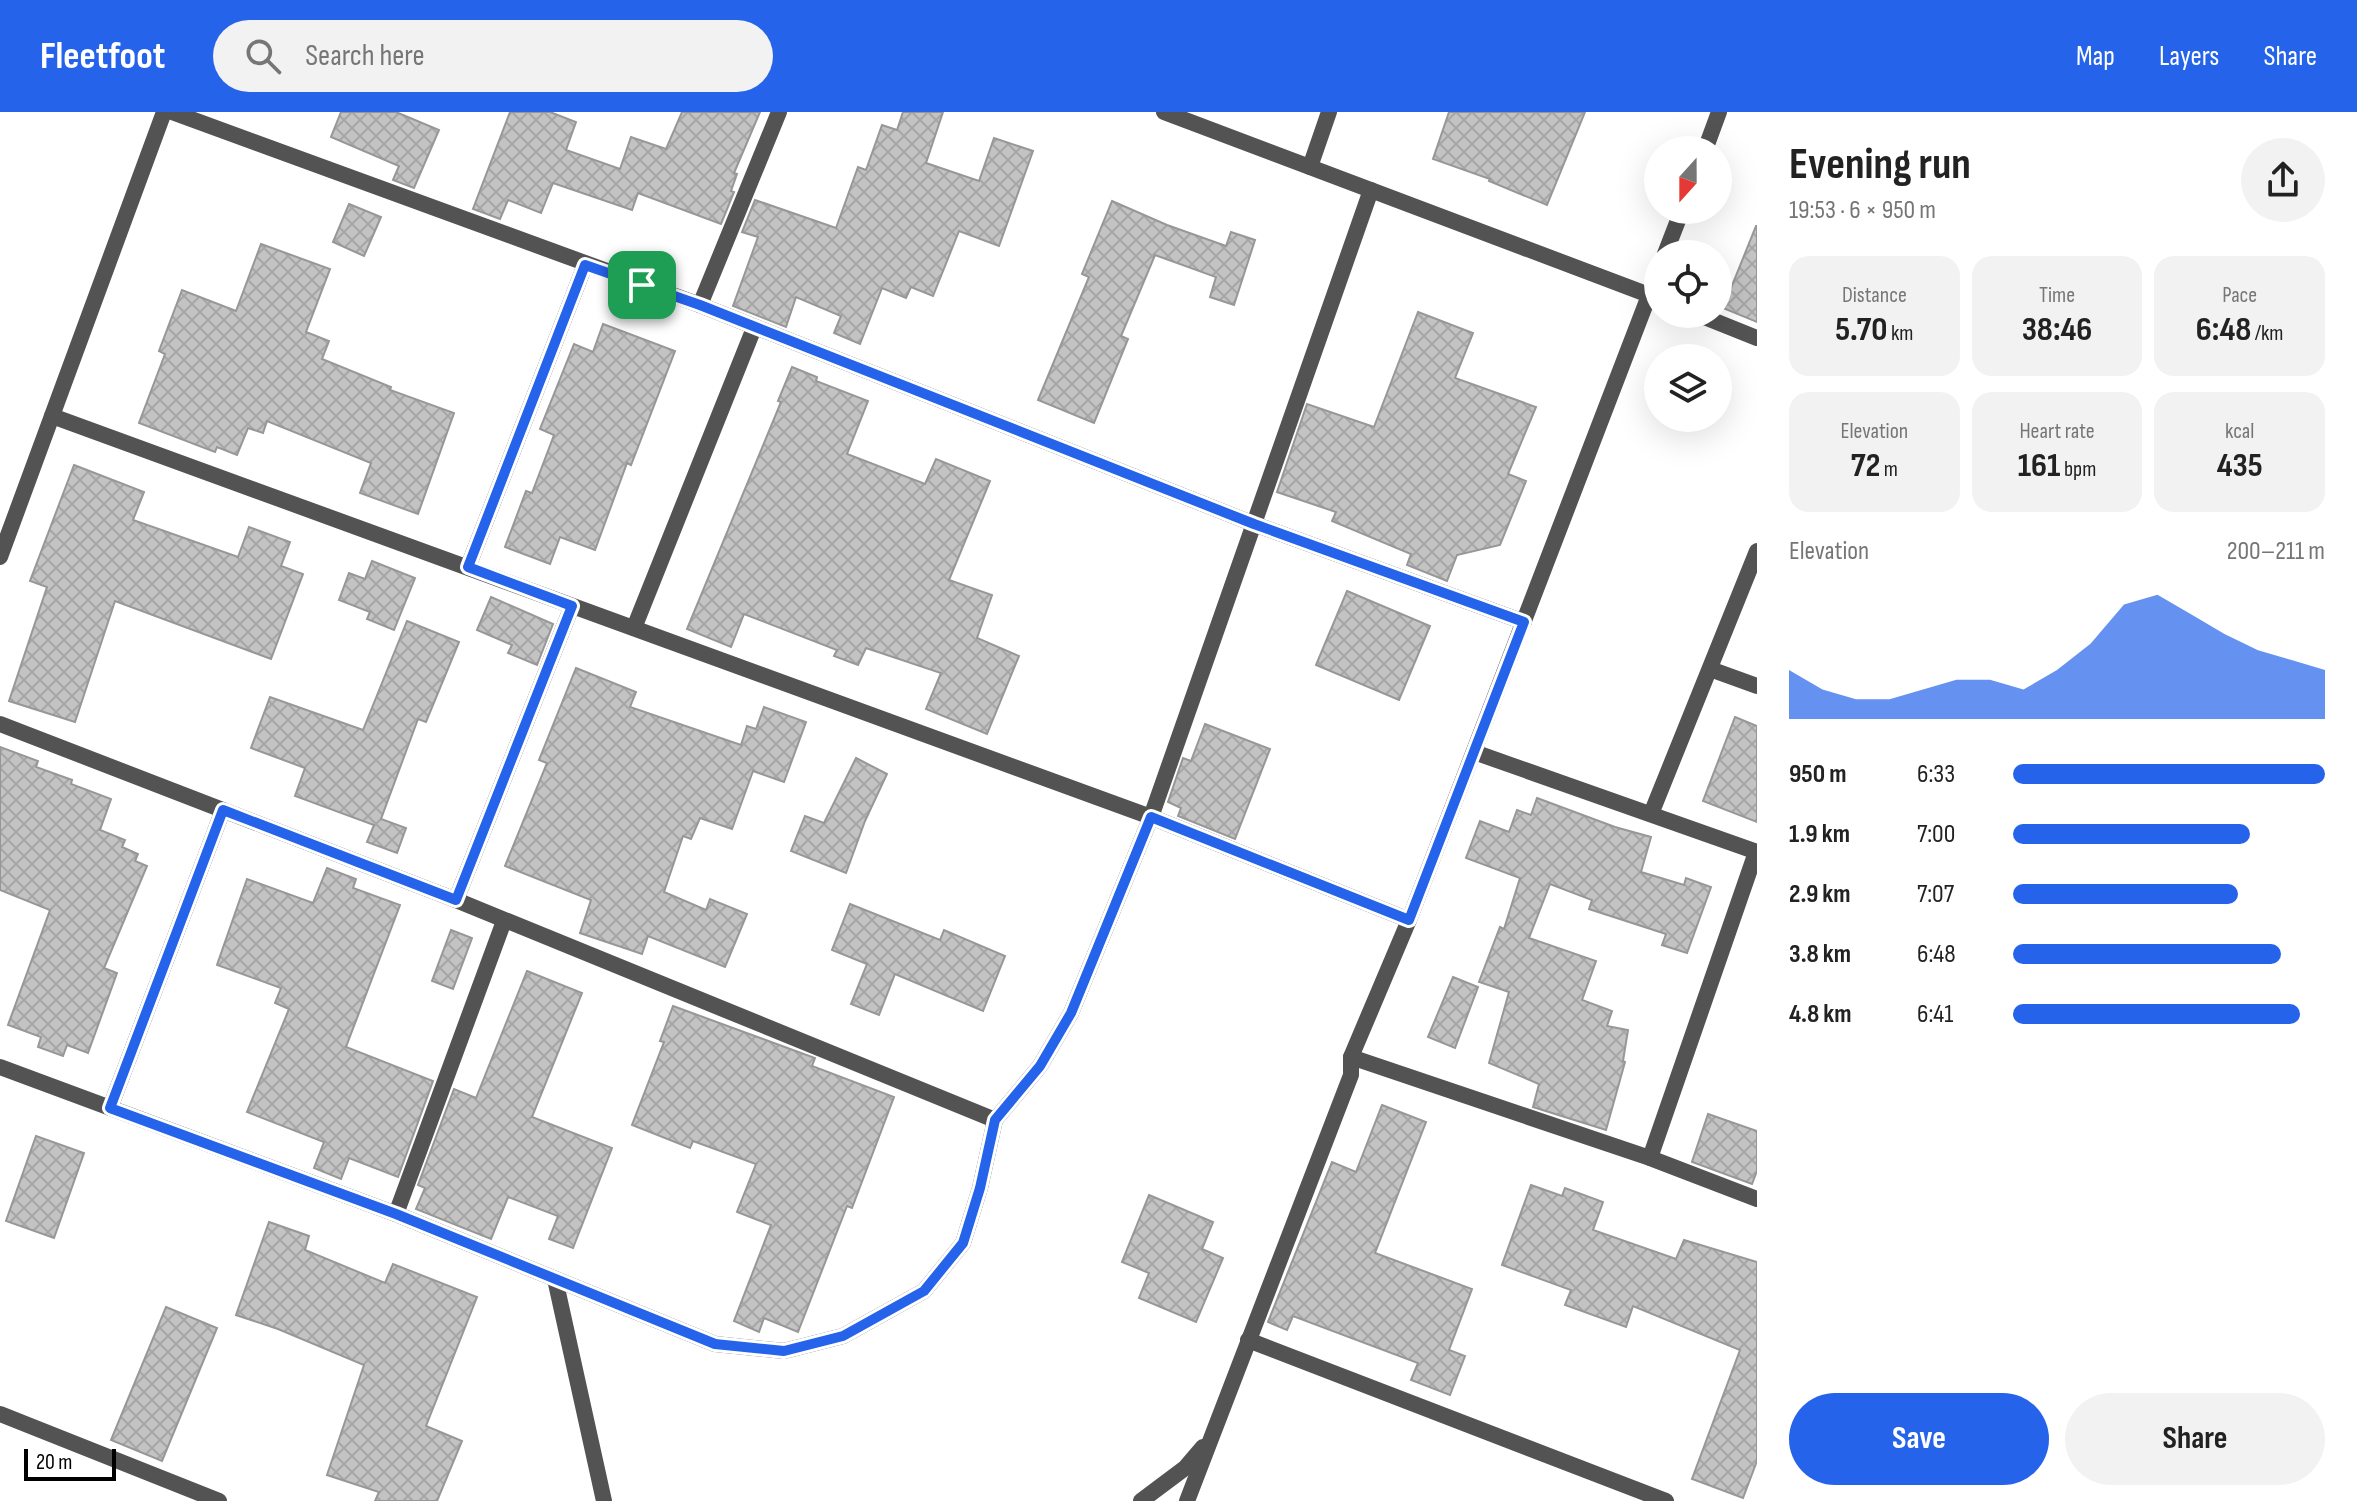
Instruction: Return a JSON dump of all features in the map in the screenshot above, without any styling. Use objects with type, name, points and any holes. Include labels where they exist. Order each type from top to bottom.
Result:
[{"type":"street","points":[[0,557],[164,112]]},
{"type":"street","points":[[172,112],[700,305],[1254,524],[1524,622]]},
{"type":"street","points":[[700,305],[779,112]]},
{"type":"street","points":[[1164,112],[1644,292]]},
{"type":"street","points":[[1310,167],[1329,112]]},
{"type":"street","points":[[1710,136],[1719,112]]},
{"type":"street","points":[[0,1067],[396,1214],[715,1344],[784,1351],[843,1336],[924,1291],[963,1243],[980,1188],[995,1120],[1040,1066],[1071,1013],[1151,817],[1371,190]]},
{"type":"street","points":[[468,567],[585,265]]},
{"type":"street","points":[[1187,1501],[1351,1075],[1351,1057],[1409,920],[1644,321]]},
{"type":"street","points":[[634,628],[754,328]]},
{"type":"street","points":[[1732,328],[1757,338]]},
{"type":"street","points":[[52,416],[1151,817],[1409,920]]},
{"type":"street","points":[[1651,814],[1757,551]]},
{"type":"street","points":[[456,900],[572,606]]},
{"type":"street","points":[[1710,669],[1757,686]]},
{"type":"street","points":[[0,724],[456,900],[995,1120]]},
{"type":"street","points":[[1474,752],[1757,852],[1650,1158]]},
{"type":"street","points":[[110,1108],[223,810]]},
{"type":"street","points":[[396,1214],[504,921]]},
{"type":"street","points":[[1351,1057],[1650,1158],[1757,1199]]},
{"type":"street","points":[[555,1279],[604,1501]]},
{"type":"street","points":[[1248,1340],[1666,1501]]},
{"type":"street","points":[[0,1414],[219,1501]]},
{"type":"street","points":[[1141,1501],[1185,1468],[1212,1436]]},
{"type":"building","points":[[341,112],[396,112],[439,130],[414,188],[393,180],[399,166],[331,137]]},
{"type":"building","points":[[510,112],[550,112],[576,122],[566,150],[620,169],[631,137],[666,149],[682,112],[760,112],[734,173],[737,174],[731,191],[734,192],[721,224],[638,193],[632,210],[553,183],[541,213],[508,200],[500,219],[473,209]]},
{"type":"building","points":[[903,112],[943,112],[926,163],[979,181],[994,138],[1033,151],[999,246],[959,231],[933,296],[911,287],[906,298],[882,288],[860,344],[834,333],[841,316],[796,297],[786,327],[733,306],[758,237],[742,232],[755,200],[836,228],[858,167],[866,170],[882,125],[897,130]]},
{"type":"building","points":[[1449,112],[1585,112],[1547,205],[1490,179],[1433,159]]},
{"type":"building","points":[[1112,201],[1226,246],[1231,232],[1255,240],[1234,305],[1210,297],[1216,277],[1155,255],[1121,336],[1128,339],[1094,423],[1038,400],[1089,277],[1082,274]]},
{"type":"building","points":[[349,204],[381,217],[364,256],[333,242]]},
{"type":"building","points":[[1757,226],[1757,322],[1732,312],[1732,286]]},
{"type":"building","points":[[261,244],[330,269],[306,332],[329,341],[322,359],[391,387],[390,390],[454,413],[418,514],[360,493],[371,463],[267,421],[263,433],[248,428],[237,455],[217,447],[215,452],[139,423],[165,354],[159,351],[182,290],[236,311]]},
{"type":"building","points":[[1418,312],[1473,333],[1455,378],[1536,407],[1508,474],[1526,481],[1500,545],[1457,555],[1447,581],[1407,565],[1411,554],[1332,521],[1336,512],[1277,492],[1307,404],[1374,427]]},
{"type":"building","points":[[603,324],[675,351],[631,465],[627,463],[595,550],[560,537],[550,564],[505,547],[526,491],[532,493],[554,435],[540,429],[574,344],[593,352]]},
{"type":"building","points":[[792,367],[817,377],[816,381],[868,401],[847,454],[925,484],[936,459],[990,481],[949,580],[992,595],[977,638],[1019,656],[987,734],[926,709],[941,673],[866,648],[858,665],[834,656],[837,650],[744,614],[731,647],[687,629],[781,402],[778,401]]},
{"type":"building","points":[[74,465],[144,492],[133,520],[238,557],[249,527],[290,542],[281,566],[303,574],[271,659],[115,601],[75,722],[9,701],[47,587],[30,581]]},
{"type":"building","points":[[372,561],[415,578],[394,630],[367,619],[370,612],[339,600],[349,573],[365,579]]},
{"type":"building","points":[[1347,591],[1430,626],[1399,700],[1316,665]]},
{"type":"building","points":[[491,597],[553,624],[537,665],[508,653],[512,645],[477,630]]},
{"type":"building","points":[[407,621],[459,642],[426,722],[418,719],[381,819],[406,828],[397,853],[367,842],[374,825],[295,796],[305,768],[251,748],[270,697],[363,730]]},
{"type":"building","points":[[576,668],[636,692],[630,707],[741,745],[747,726],[756,729],[764,707],[806,722],[784,782],[753,771],[732,829],[700,818],[691,839],[683,836],[664,892],[706,910],[710,899],[747,914],[725,967],[648,936],[642,954],[580,933],[591,900],[505,866],[547,763],[539,760]]},
{"type":"building","points":[[1735,717],[1757,726],[1757,822],[1703,801]]},
{"type":"building","points":[[1205,724],[1270,749],[1235,839],[1178,816],[1181,808],[1168,802],[1183,758],[1191,761]]},
{"type":"building","points":[[0,747],[38,761],[36,767],[111,799],[100,830],[125,840],[122,847],[138,854],[135,861],[147,866],[104,968],[117,973],[88,1053],[67,1045],[63,1056],[38,1047],[41,1037],[8,1025],[50,910],[0,890]]},
{"type":"building","points":[[856,758],[887,774],[846,873],[791,851],[805,816],[824,823]]},
{"type":"building","points":[[1537,798],[1651,837],[1641,872],[1684,885],[1686,878],[1711,887],[1687,953],[1662,945],[1666,934],[1589,909],[1592,900],[1550,884],[1529,938],[1596,961],[1582,1000],[1612,1011],[1607,1026],[1628,1030],[1625,1062],[1606,1130],[1533,1107],[1539,1084],[1489,1063],[1509,992],[1479,982],[1500,927],[1504,929],[1520,878],[1466,858],[1480,821],[1509,832],[1517,810],[1531,815]]},
{"type":"building","points":[[327,868],[356,879],[353,888],[400,905],[346,1047],[433,1081],[398,1177],[349,1158],[341,1179],[314,1168],[324,1142],[247,1112],[289,1009],[275,1003],[281,988],[217,965],[247,879],[313,903]]},
{"type":"building","points":[[850,904],[940,940],[944,930],[1005,956],[983,1011],[895,974],[879,1015],[851,1004],[867,964],[832,950]]},
{"type":"building","points":[[451,930],[472,938],[453,989],[432,981]]},
{"type":"building","points":[[527,971],[582,993],[532,1117],[612,1148],[573,1248],[549,1239],[558,1216],[508,1197],[491,1239],[416,1209],[425,1188],[418,1185],[454,1089],[476,1098]]},
{"type":"building","points":[[1453,977],[1478,987],[1455,1048],[1428,1037]]},
{"type":"building","points":[[673,1006],[815,1058],[812,1066],[894,1097],[852,1208],[847,1206],[798,1332],[764,1318],[759,1332],[734,1321],[771,1225],[737,1212],[756,1164],[693,1141],[690,1148],[632,1125],[664,1042],[660,1041]]},
{"type":"building","points":[[1382,1105],[1426,1122],[1375,1253],[1472,1289],[1449,1350],[1465,1356],[1450,1395],[1411,1380],[1418,1363],[1293,1316],[1287,1330],[1268,1322],[1332,1162],[1356,1172]]},
{"type":"building","points":[[1708,1114],[1757,1131],[1757,1171],[1752,1184],[1692,1162]]},
{"type":"building","points":[[36,1136],[84,1153],[54,1238],[6,1221]]},
{"type":"building","points":[[1531,1185],[1562,1196],[1565,1188],[1603,1202],[1593,1230],[1676,1259],[1684,1240],[1757,1262],[1757,1461],[1743,1498],[1692,1479],[1740,1350],[1633,1306],[1626,1327],[1565,1305],[1571,1290],[1502,1265]]},
{"type":"building","points":[[1149,1195],[1213,1222],[1202,1249],[1223,1258],[1196,1322],[1139,1298],[1149,1273],[1122,1262]]},
{"type":"building","points":[[269,1222],[309,1236],[305,1250],[385,1283],[393,1264],[477,1297],[426,1426],[462,1441],[437,1501],[375,1501],[379,1492],[327,1475],[364,1365],[236,1315]]},
{"type":"building","points":[[166,1307],[217,1328],[162,1461],[111,1440]]},
{"type":"route","points":[[585,265],[642,285],[700,305],[1254,524],[1524,622],[1409,920],[1151,817],[1071,1013],[1040,1066],[995,1120],[980,1188],[963,1243],[924,1291],[843,1336],[784,1351],[715,1344],[396,1214],[110,1108],[223,810],[456,900],[572,606],[468,567],[585,265]]}]
